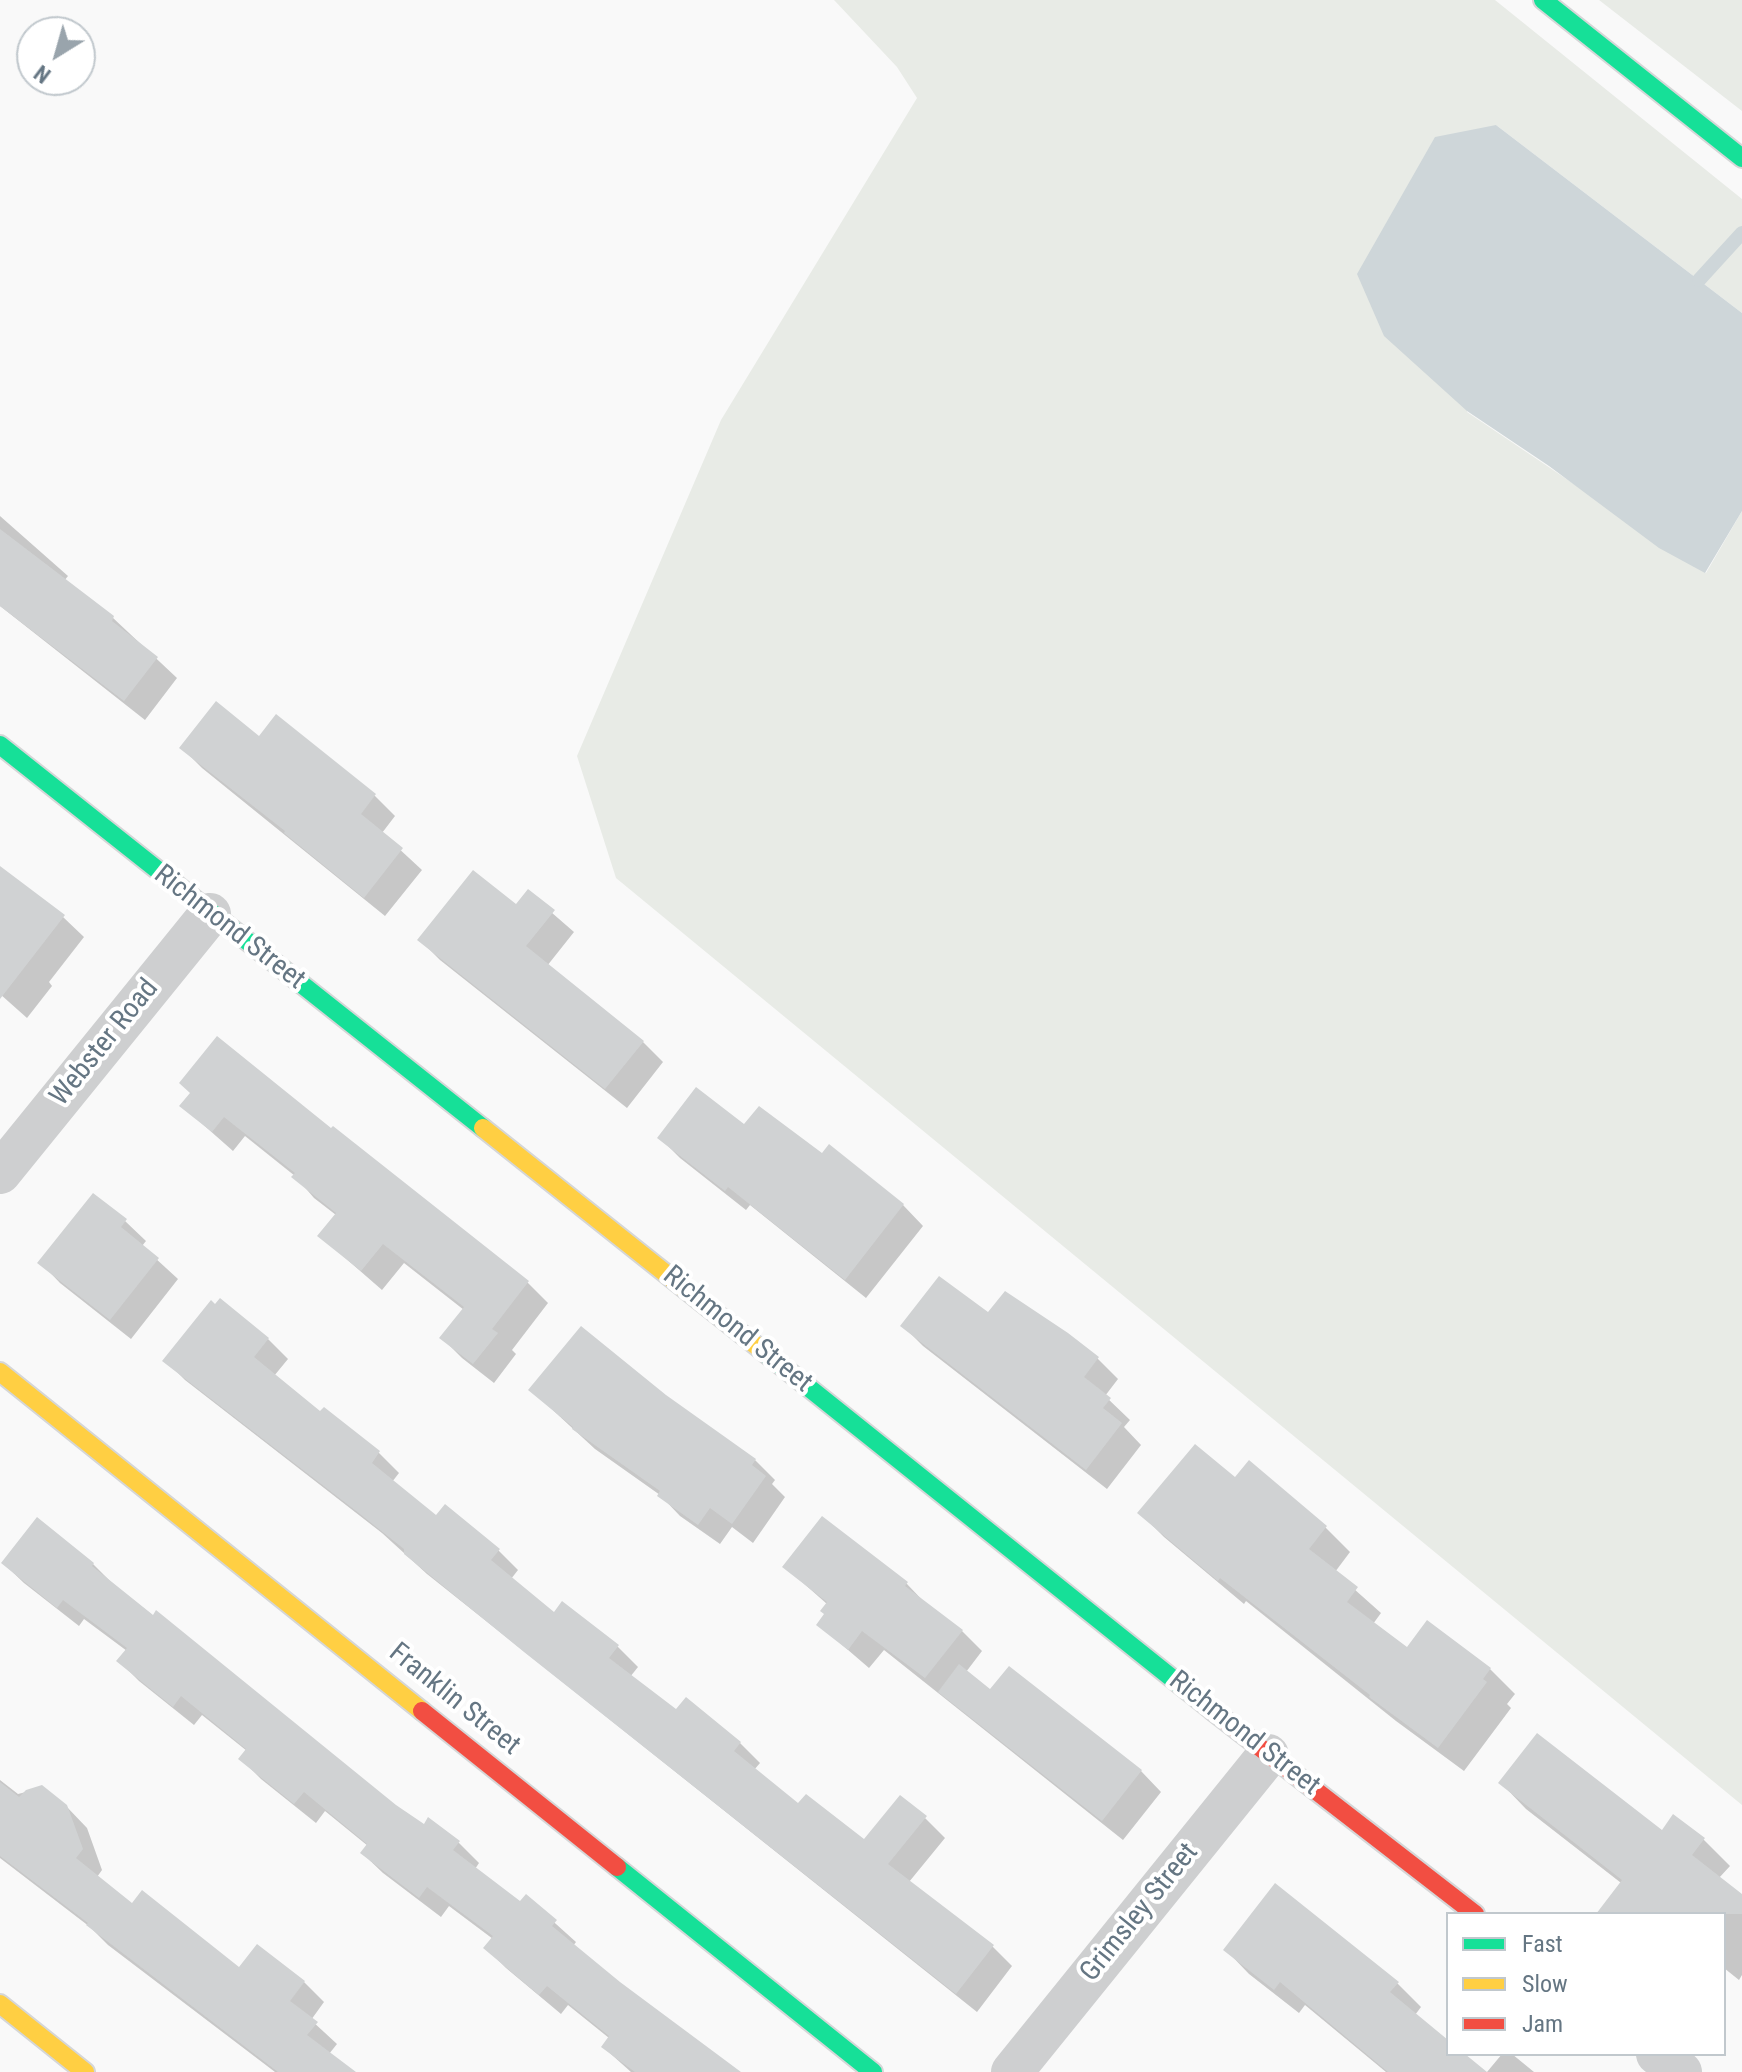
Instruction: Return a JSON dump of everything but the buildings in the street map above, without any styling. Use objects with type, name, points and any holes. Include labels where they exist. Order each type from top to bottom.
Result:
[{"type":"street","points":[[1543,0],[1742,158]]},
{"type":"street","name":"Richmond Street","points":[[0,745],[1268,1755],[1472,1912]]},
{"type":"street","name":"Webster Road","points":[[0,1173],[210,914]]},
{"type":"street","name":"Franklin Street","points":[[0,1372],[873,2072]]},
{"type":"street","name":"Grimsley Street","points":[[1012,2072],[1268,1755]]},
{"type":"street","points":[[0,2004],[85,2072]]},
{"type":"street","points":[[1660,2056],[1681,2072]]},
{"type":"shaded area","points":[[834,0],[1495,0],[1742,199],[1742,313],[1496,125],[1467,412],[1706,573],[1742,511],[1742,1805],[616,878],[577,756],[721,420],[917,98],[897,67]]},
{"type":"shaded area","points":[[1599,0],[1742,0],[1742,111]]},
{"type":"shaded area","points":[[1496,125],[1742,313],[1742,511],[1705,573],[1659,548],[1549,466],[1467,411],[1384,336],[1357,274],[1435,137]]},
{"type":"waterway","points":[[1699,280],[1742,233]]},
{"type":"traffic: fast","points":[[1543,0],[1742,158]]},
{"type":"traffic: fast","points":[[0,745],[483,1128]]},
{"type":"traffic: fast","points":[[763,1351],[1213,1711]]},
{"type":"traffic: fast","points":[[617,1867],[873,2072]]},
{"type":"traffic: slow","points":[[483,1128],[763,1351]]},
{"type":"traffic: slow","points":[[0,1372],[422,1711]]},
{"type":"traffic: slow","points":[[0,2004],[85,2072]]},
{"type":"traffic: jam","points":[[422,1711],[617,1867]]},
{"type":"traffic: jam","points":[[1213,1711],[1472,1912]]}]
